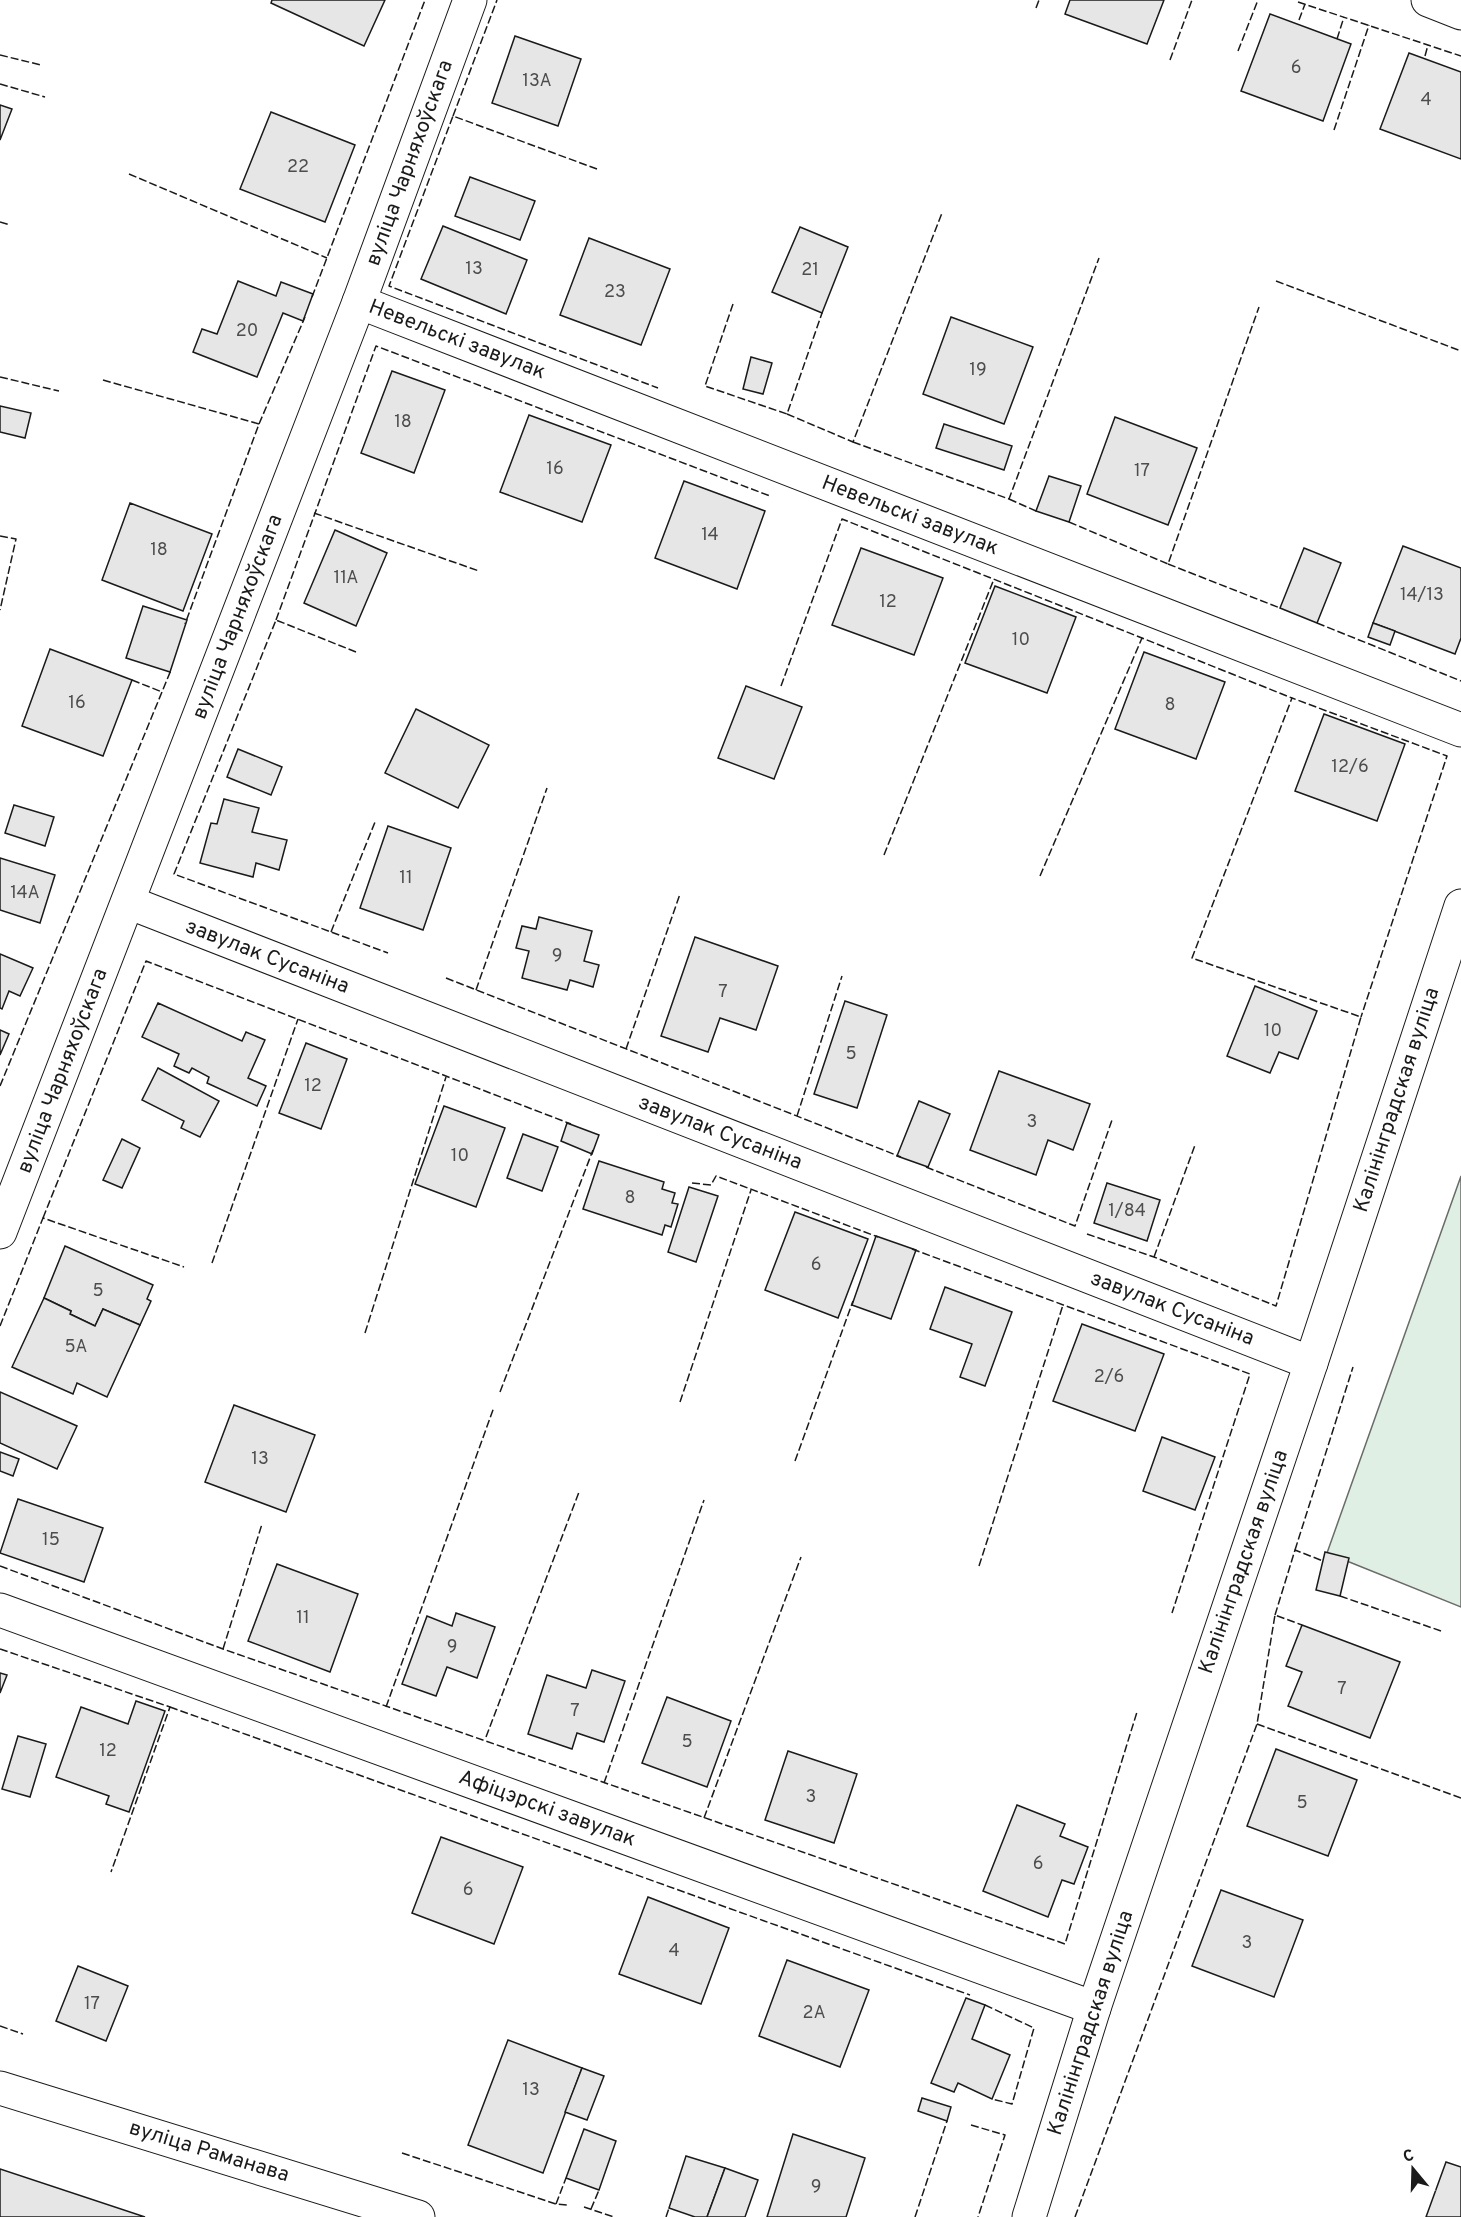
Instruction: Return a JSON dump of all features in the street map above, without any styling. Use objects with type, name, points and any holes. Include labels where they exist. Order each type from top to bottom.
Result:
[{"type":"street","name":"вуліца Чарняхоўскага","points":[[0,1232],[359,302],[470,0]]},
{"type":"street","points":[[1428,0],[1461,13]]},
{"type":"street","name":"Невельскі завулак","points":[[359,302],[1461,730]]},
{"type":"street","name":"завулак Сусаніна","points":[[128,902],[1311,1363]]},
{"type":"street","name":"Калінінградская вуліца","points":[[1029,2217],[1094,2008],[1311,1363],[1461,906]]},
{"type":"street","name":"Афіцэрскі завулак","points":[[0,1610],[1094,2008]]},
{"type":"street","name":"вуліца Раманава","points":[[0,2088],[418,2217]]},
{"type":"green space","points":[[1461,1176],[1461,1607],[1327,1553]]},
{"type":"building","points":[[272,0],[385,0],[364,46],[271,3]]},
{"type":"building","points":[[1070,0],[1164,0],[1147,44],[1065,14]]},
{"type":"building","points":[[1270,14],[1351,44],[1323,121],[1241,91]]},
{"type":"building","points":[[515,36],[581,59],[558,126],[492,103]]},
{"type":"building","points":[[1409,53],[1461,72],[1461,159],[1380,129]]},
{"type":"building","points":[[0,105],[12,109],[0,140]]},
{"type":"building","points":[[271,112],[355,145],[325,222],[240,189]]},
{"type":"building","points":[[470,177],[535,201],[520,240],[455,216]]},
{"type":"building","points":[[443,226],[527,260],[506,314],[421,279]]},
{"type":"building","points":[[800,227],[848,247],[822,313],[772,292]]},
{"type":"building","points":[[589,238],[670,269],[641,345],[560,315]]},
{"type":"building","points":[[238,281],[276,296],[281,282],[313,294],[303,321],[283,313],[257,377],[193,352],[202,329],[217,334]]},
{"type":"building","points":[[951,317],[1033,347],[1004,424],[923,394]]},
{"type":"building","points":[[751,357],[772,363],[763,394],[743,389]]},
{"type":"building","points":[[392,371],[445,390],[414,473],[361,453]]},
{"type":"building","points":[[0,406],[31,413],[25,438],[0,432]]},
{"type":"building","points":[[529,415],[611,445],[582,522],[500,492]]},
{"type":"building","points":[[1115,417],[1197,448],[1168,525],[1087,494]]},
{"type":"building","points":[[944,424],[1012,446],[1004,470],[936,448]]},
{"type":"building","points":[[1049,476],[1081,486],[1069,522],[1036,511]]},
{"type":"building","points":[[684,481],[765,511],[737,589],[655,558]]},
{"type":"building","points":[[130,503],[212,534],[183,611],[102,580]]},
{"type":"building","points":[[335,530],[387,553],[356,626],[304,603]]},
{"type":"building","points":[[1403,546],[1461,568],[1461,638],[1455,654],[1373,623]]},
{"type":"building","points":[[861,548],[943,578],[914,655],[832,625]]},
{"type":"building","points":[[1304,548],[1341,563],[1317,623],[1280,608]]},
{"type":"building","points":[[995,586],[1076,617],[1047,693],[965,663]]},
{"type":"building","points":[[143,606],[187,620],[170,672],[126,658]]},
{"type":"building","points":[[1373,623],[1395,631],[1390,645],[1368,637]]},
{"type":"building","points":[[50,649],[132,680],[103,756],[22,726]]},
{"type":"building","points":[[1144,652],[1225,682],[1196,759],[1115,729]]},
{"type":"building","points":[[746,686],[802,707],[774,779],[718,758]]},
{"type":"building","points":[[416,709],[489,745],[458,808],[385,773]]},
{"type":"building","points":[[1324,714],[1405,744],[1377,821],[1295,791]]},
{"type":"building","points":[[238,749],[282,767],[271,795],[227,777]]},
{"type":"building","points":[[224,799],[259,808],[252,832],[287,840],[279,870],[256,863],[253,877],[200,863],[211,823],[217,824]]},
{"type":"building","points":[[14,805],[54,817],[45,846],[5,833]]},
{"type":"building","points":[[388,826],[451,848],[423,930],[360,908]]},
{"type":"building","points":[[0,858],[55,875],[40,923],[0,910]]},
{"type":"building","points":[[539,917],[592,931],[584,961],[599,965],[593,987],[570,980],[567,990],[522,978],[529,951],[516,948],[522,926],[536,929]]},
{"type":"building","points":[[695,937],[778,966],[756,1030],[720,1018],[708,1052],[661,1036]]},
{"type":"building","points":[[0,954],[33,968],[20,996],[9,991],[2,1009],[0,1008]]},
{"type":"building","points":[[1255,986],[1317,1011],[1298,1059],[1279,1052],[1270,1073],[1227,1056]]},
{"type":"building","points":[[845,1001],[887,1015],[857,1108],[814,1094]]},
{"type":"building","points":[[158,1003],[242,1041],[246,1032],[265,1040],[248,1078],[266,1086],[257,1106],[207,1083],[209,1077],[192,1068],[189,1073],[174,1066],[179,1054],[142,1037]]},
{"type":"building","points":[[0,1030],[9,1034],[0,1055]]},
{"type":"building","points":[[306,1043],[347,1059],[321,1129],[279,1113]]},
{"type":"building","points":[[158,1068],[219,1101],[200,1137],[181,1128],[184,1121],[142,1100]]},
{"type":"building","points":[[999,1071],[1090,1104],[1073,1150],[1048,1140],[1036,1175],[970,1150]]},
{"type":"building","points":[[919,1101],[950,1114],[928,1167],[897,1156]]},
{"type":"building","points":[[444,1106],[505,1128],[476,1207],[415,1184]]},
{"type":"building","points":[[567,1123],[599,1135],[592,1154],[561,1141]]},
{"type":"building","points":[[523,1134],[558,1147],[542,1191],[507,1178]]},
{"type":"building","points":[[122,1139],[140,1148],[122,1188],[103,1180]]},
{"type":"building","points":[[599,1161],[664,1182],[662,1189],[675,1193],[672,1203],[678,1204],[671,1227],[665,1225],[662,1235],[583,1209]]},
{"type":"building","points":[[1107,1183],[1160,1200],[1147,1241],[1094,1223]]},
{"type":"building","points":[[689,1187],[718,1196],[696,1262],[668,1252]]},
{"type":"building","points":[[795,1212],[868,1239],[838,1318],[765,1290]]},
{"type":"building","points":[[876,1236],[916,1250],[891,1319],[852,1305]]},
{"type":"building","points":[[65,1246],[153,1285],[147,1299],[151,1301],[140,1325],[103,1309],[95,1326],[44,1298]]},
{"type":"building","points":[[945,1287],[1012,1312],[985,1386],[960,1377],[972,1344],[930,1329]]},
{"type":"building","points":[[44,1298],[95,1326],[103,1309],[140,1325],[107,1397],[77,1383],[73,1394],[12,1367]]},
{"type":"building","points":[[1082,1324],[1164,1354],[1135,1431],[1053,1401]]},
{"type":"building","points":[[0,1392],[77,1426],[57,1469],[0,1443]]},
{"type":"building","points":[[234,1405],[315,1435],[286,1512],[205,1482]]},
{"type":"building","points":[[1162,1437],[1215,1457],[1195,1510],[1143,1491]]},
{"type":"building","points":[[0,1452],[19,1459],[13,1476],[0,1471]]},
{"type":"building","points":[[18,1499],[103,1528],[84,1582],[0,1553]]},
{"type":"building","points":[[1325,1552],[1349,1558],[1340,1596],[1316,1590]]},
{"type":"building","points":[[277,1564],[358,1594],[330,1672],[248,1641]]},
{"type":"building","points":[[456,1613],[495,1627],[477,1678],[447,1667],[436,1696],[402,1684],[427,1616],[452,1626]]},
{"type":"building","points":[[1302,1625],[1400,1662],[1370,1738],[1288,1706],[1302,1672],[1286,1666]]},
{"type":"building","points":[[592,1670],[625,1681],[604,1742],[577,1733],[572,1749],[528,1734],[547,1675],[586,1688]]},
{"type":"building","points":[[0,1673],[7,1675],[0,1693]]},
{"type":"building","points":[[667,1697],[731,1721],[707,1787],[642,1763]]},
{"type":"building","points":[[136,1701],[165,1711],[129,1812],[106,1804],[109,1796],[56,1777],[81,1707],[128,1724]]},
{"type":"building","points":[[18,1736],[46,1744],[30,1797],[2,1789]]},
{"type":"building","points":[[1276,1749],[1357,1780],[1328,1856],[1247,1826]]},
{"type":"building","points":[[788,1751],[857,1774],[834,1843],[765,1820]]},
{"type":"building","points":[[1017,1805],[1065,1824],[1060,1836],[1088,1847],[1074,1884],[1062,1880],[1048,1917],[983,1891]]},
{"type":"building","points":[[441,1837],[523,1867],[494,1944],[412,1913]]},
{"type":"building","points":[[1221,1890],[1303,1920],[1274,1997],[1192,1966]]},
{"type":"building","points":[[648,1897],[729,1928],[701,2004],[619,1974]]},
{"type":"building","points":[[787,1960],[869,1990],[840,2067],[759,2036]]},
{"type":"building","points":[[78,1966],[128,1986],[106,2041],[56,2021]]},
{"type":"building","points":[[966,1998],[985,2005],[972,2039],[1010,2055],[992,2099],[958,2083],[954,2092],[931,2083]]},
{"type":"building","points":[[508,2040],[582,2068],[543,2173],[468,2145]]},
{"type":"building","points":[[582,2068],[604,2076],[587,2120],[565,2112]]},
{"type":"building","points":[[922,2098],[951,2107],[947,2121],[918,2111]]},
{"type":"building","points":[[584,2129],[616,2141],[599,2190],[566,2178]]},
{"type":"building","points":[[793,2134],[865,2158],[846,2217],[767,2217]]},
{"type":"building","points":[[686,2156],[725,2168],[707,2217],[695,2217],[669,2208]]},
{"type":"building","points":[[1446,2162],[1461,2167],[1461,2217],[1426,2217]]},
{"type":"building","points":[[725,2168],[758,2180],[745,2217],[707,2217]]},
{"type":"building","points":[[0,2169],[145,2217],[0,2217]]},
{"type":"fence","points":[[312,297],[425,0]]},
{"type":"fence","points":[[453,116],[497,0]]},
{"type":"fence","points":[[1036,8],[1039,0]]},
{"type":"fence","points":[[1170,60],[1192,0]]},
{"type":"fence","points":[[1238,51],[1258,0]]},
{"type":"fence","points":[[1298,2],[1461,56]]},
{"type":"fence","points":[[1299,20],[1305,4]]},
{"type":"fence","points":[[1337,39],[1344,17]]},
{"type":"fence","points":[[1334,130],[1369,25]]},
{"type":"fence","points":[[1425,56],[1428,45]]},
{"type":"fence","points":[[0,55],[41,65]]},
{"type":"fence","points":[[0,84],[45,97]]},
{"type":"fence","points":[[597,169],[453,116],[389,286],[658,388]]},
{"type":"fence","points":[[129,174],[327,258]]},
{"type":"fence","points":[[787,414],[853,442],[942,213]]},
{"type":"fence","points":[[0,222],[10,225]]},
{"type":"fence","points":[[853,442],[1009,499],[1099,258]]},
{"type":"fence","points":[[1276,281],[1461,351]]},
{"type":"fence","points":[[733,304],[705,386],[787,414],[822,313]]},
{"type":"fence","points":[[1069,522],[1168,564],[1259,307]]},
{"type":"fence","points":[[259,424],[305,317]]},
{"type":"fence","points":[[276,620],[376,346],[770,496]]},
{"type":"fence","points":[[0,377],[59,391]]},
{"type":"fence","points":[[103,380],[259,424],[185,624]]},
{"type":"fence","points":[[1009,499],[1036,511]]},
{"type":"fence","points":[[314,513],[479,571]]},
{"type":"fence","points":[[781,686],[842,519],[1142,638]]},
{"type":"fence","points":[[0,536],[16,539],[0,610]]},
{"type":"fence","points":[[1168,564],[1280,608]]},
{"type":"fence","points":[[884,855],[994,579]]},
{"type":"fence","points":[[356,652],[276,620],[174,874],[388,953]]},
{"type":"fence","points":[[1317,623],[1461,681]]},
{"type":"fence","points":[[1040,876],[1142,638],[1292,698]]},
{"type":"fence","points":[[0,1086],[171,670]]},
{"type":"fence","points":[[132,680],[162,692]]},
{"type":"fence","points":[[1087,1234],[1154,1257],[1276,1306],[1361,1017],[1192,958],[1292,698],[1447,756],[1361,1017]]},
{"type":"fence","points":[[476,990],[547,788]]},
{"type":"fence","points":[[331,932],[375,822]]},
{"type":"fence","points":[[626,1049],[680,894]]},
{"type":"fence","points":[[43,1218],[146,961],[571,1124]]},
{"type":"fence","points":[[797,1116],[842,976]]},
{"type":"fence","points":[[446,978],[901,1157]]},
{"type":"fence","points":[[212,1263],[298,1019]]},
{"type":"fence","points":[[365,1333],[446,1077]]},
{"type":"fence","points":[[926,1167],[1075,1226],[1112,1120]]},
{"type":"fence","points":[[1154,1257],[1195,1145]]},
{"type":"fence","points":[[500,1392],[593,1150]]},
{"type":"fence","points":[[692,1183],[711,1185],[716,1176],[878,1237]]},
{"type":"fence","points":[[680,1402],[751,1190]]},
{"type":"fence","points":[[0,1326],[43,1218],[184,1267]]},
{"type":"fence","points":[[912,1249],[1250,1374],[1172,1613]]},
{"type":"fence","points":[[795,1461],[853,1301]]},
{"type":"fence","points":[[979,1566],[1063,1305]]},
{"type":"fence","points":[[1295,1550],[1353,1367]]},
{"type":"fence","points":[[386,1707],[494,1407]]},
{"type":"fence","points":[[486,1737],[579,1492]]},
{"type":"fence","points":[[604,1783],[704,1500]]},
{"type":"fence","points":[[223,1649],[262,1524]]},
{"type":"fence","points":[[1275,1615],[1295,1550],[1323,1561]]},
{"type":"fence","points":[[704,1818],[801,1557]]},
{"type":"fence","points":[[0,1566],[223,1649],[1065,1944],[1137,1712]]},
{"type":"fence","points":[[1340,1596],[1441,1631]]},
{"type":"fence","points":[[1075,2217],[1257,1724],[1275,1615],[1302,1625]]},
{"type":"fence","points":[[0,1649],[170,1707],[111,1872]]},
{"type":"fence","points":[[170,1707],[970,1995]]},
{"type":"fence","points":[[1257,1724],[1461,1798]]},
{"type":"fence","points":[[985,2005],[1034,2028],[1012,2104],[992,2099]]},
{"type":"fence","points":[[0,2026],[23,2034]]},
{"type":"fence","points":[[915,2217],[947,2121]]},
{"type":"fence","points":[[971,2125],[1005,2135],[978,2217]]},
{"type":"fence","points":[[402,2153],[556,2204],[568,2205]]},
{"type":"fence","points":[[556,2204],[566,2178]]},
{"type":"fence","points":[[591,2209],[599,2190]]},
{"type":"fence","points":[[584,2207],[614,2217]]},
{"type":"fence","points":[[666,2217],[669,2208]]}]
